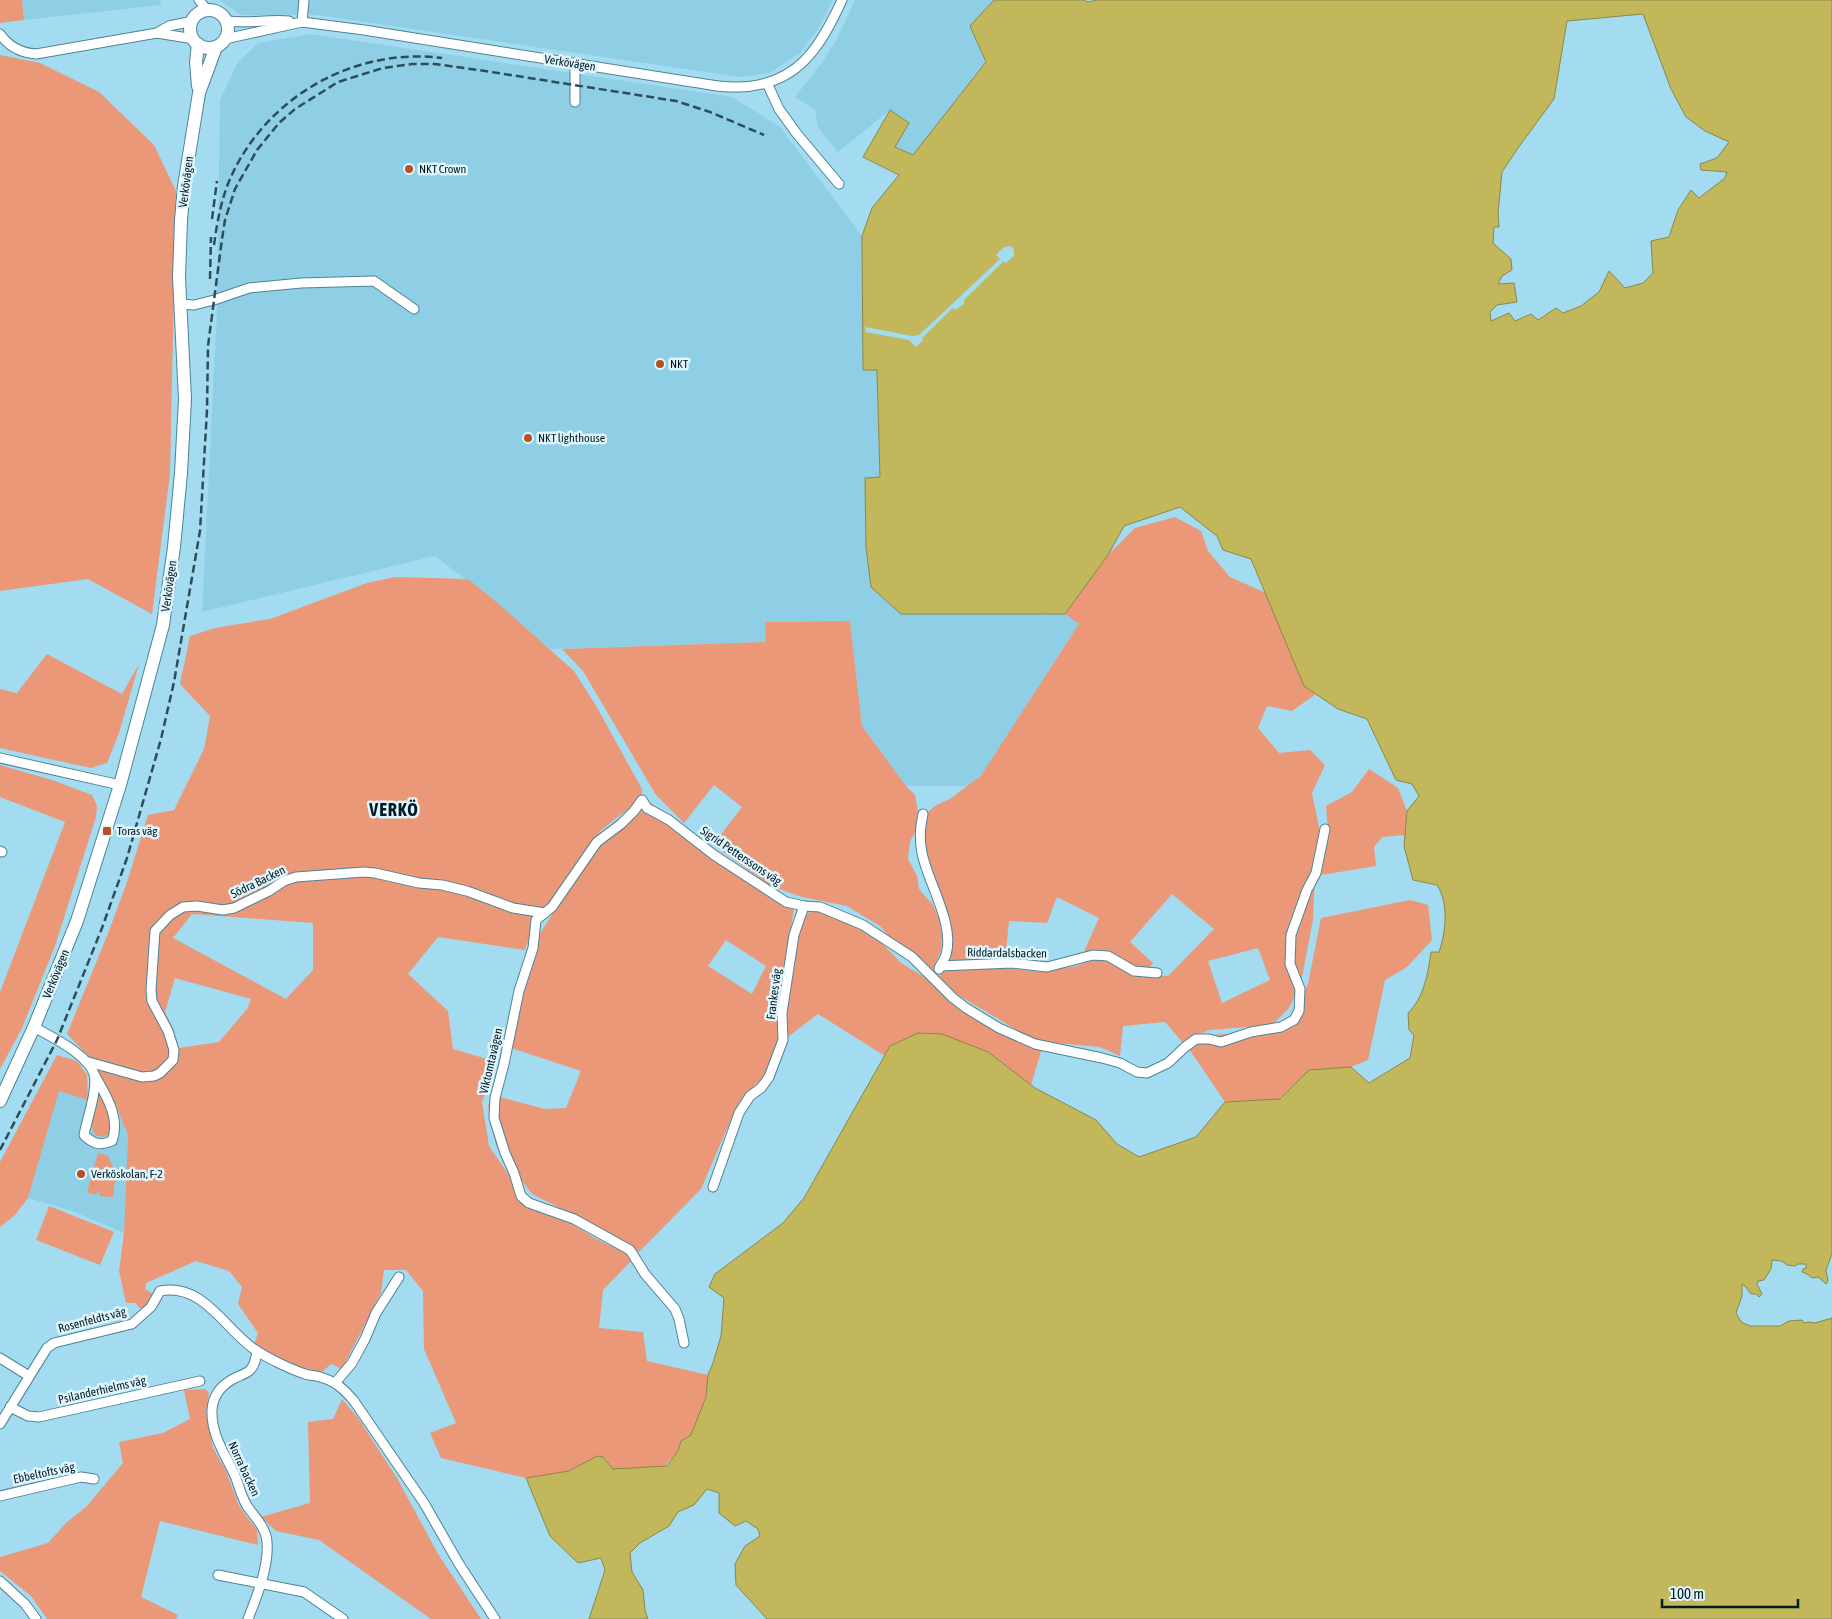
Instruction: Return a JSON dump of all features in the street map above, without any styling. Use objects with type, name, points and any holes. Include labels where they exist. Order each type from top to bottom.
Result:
[{"type":"main road","name":"Verkövägen","points":[[193,21],[198,14],[207,10]]},
{"type":"main road","points":[[207,10],[219,13],[226,21]]},
{"type":"main road","points":[[193,21],[191,30],[196,41],[199,93]]},
{"type":"main road","name":"Verkövägen","points":[[0,1101],[34,1027],[76,921],[120,785],[163,624],[182,473],[185,399],[179,278],[184,186],[199,93],[220,43],[228,30],[226,21]]},
{"type":"main road","name":"Verkövägen","points":[[196,41],[206,48],[220,43]]},
{"type":"street","points":[[199,0],[207,10]]},
{"type":"street","points":[[226,21],[253,23],[278,20],[302,22],[304,0]]},
{"type":"street","name":"Verkövägen","points":[[220,43],[302,22],[364,30],[692,82],[736,87],[766,83],[790,74],[810,56],[831,25],[842,0]]},
{"type":"street","name":"Verkövägen","points":[[0,34],[6,42],[17,50],[36,54],[157,33],[170,26],[193,21]]},
{"type":"street","name":"Verkövägen","points":[[157,33],[196,41]]},
{"type":"street","points":[[574,63],[575,102]]},
{"type":"street","points":[[766,83],[779,109],[797,134],[839,184]]},
{"type":"street","points":[[181,304],[194,305],[249,288],[301,283],[374,281],[414,309]]},
{"type":"street","points":[[0,758],[120,785]]},
{"type":"street","name":"Sigrid Petterssons väg","points":[[642,800],[647,808],[669,820],[714,855],[786,902],[820,907],[863,925],[912,957],[953,998],[999,1028],[1035,1044],[1102,1058],[1120,1063],[1137,1072],[1147,1073],[1155,1071],[1168,1063],[1196,1039],[1209,1039],[1221,1042],[1251,1032],[1281,1027],[1294,1020],[1299,1011],[1300,989],[1290,964],[1291,935],[1307,890],[1316,873],[1325,829]]},
{"type":"street","name":"Viktomtavägen","points":[[642,800],[621,824],[597,842],[552,907],[536,920],[533,948],[518,991],[504,1064],[494,1098],[494,1118],[504,1153],[514,1173],[521,1196],[529,1203],[574,1219],[630,1250],[645,1274],[675,1309],[684,1343]]},
{"type":"street","points":[[923,814],[919,831],[922,853],[948,938],[946,954],[934,978]]},
{"type":"street","name":"Södra Backen","points":[[85,1061],[142,1077],[154,1076],[160,1073],[172,1060],[174,1050],[170,1037],[152,1001],[155,931],[170,916],[183,907],[196,906],[223,910],[234,908],[269,891],[284,881],[296,877],[364,872],[419,883],[442,885],[467,891],[513,908],[545,913]]},
{"type":"street","name":"Frankes väg","points":[[713,1187],[739,1113],[750,1096],[761,1088],[769,1077],[783,1040],[782,1014],[794,935],[804,906]]},
{"type":"street","name":"Riddardalsbacken","points":[[940,966],[1012,963],[1047,967],[1093,955],[1108,956],[1134,971],[1157,972]]},
{"type":"street","points":[[34,1027],[72,1049],[85,1061],[94,1074],[108,1101],[116,1131],[112,1141],[104,1144],[96,1144],[84,1135],[94,1091],[94,1074]]},
{"type":"street","points":[[399,1277],[376,1313],[365,1340],[352,1363],[335,1382],[354,1401],[424,1503],[459,1564],[495,1619]]},
{"type":"street","name":"Rosenfeldts väg","points":[[0,1424],[29,1376],[48,1348],[54,1343],[132,1324],[151,1307],[160,1291],[172,1289],[190,1294],[206,1303],[256,1351],[306,1374],[319,1376],[335,1382]]},
{"type":"street","name":"Norra backen","points":[[248,1619],[261,1582],[268,1551],[267,1539],[263,1528],[246,1504],[229,1463],[221,1451],[215,1435],[212,1411],[215,1396],[221,1387],[249,1372],[255,1363],[256,1351]]},
{"type":"street","points":[[0,1358],[29,1376]]},
{"type":"street","name":"Psilanderhielms väg","points":[[10,1407],[28,1416],[39,1417],[200,1381]]},
{"type":"street","name":"Ebbeltofts väg","points":[[0,1496],[80,1477],[94,1479]]},
{"type":"street","points":[[218,1575],[304,1592],[343,1619]]},
{"type":"street","points":[[0,1581],[25,1604],[36,1619]]},
{"type":"shaded area","points":[[0,0],[22,0],[24,20],[0,23]]},
{"type":"shaded area","points":[[22,0],[160,0],[161,5],[24,20]]},
{"type":"shaded area","points":[[219,0],[833,0],[819,28],[800,53],[770,73],[740,77],[317,15],[241,15]]},
{"type":"shaded area","points":[[855,0],[994,0],[970,26],[986,62],[913,155],[895,147],[890,110],[838,152],[818,127],[815,110],[795,97],[821,64],[837,39]]},
{"type":"shaded area","points":[[994,0],[1084,0],[1088,2],[1097,0],[1832,0],[1832,1254],[1826,1270],[1828,1281],[1826,1284],[1818,1277],[1812,1278],[1802,1272],[1806,1268],[1806,1264],[1795,1266],[1787,1265],[1782,1261],[1772,1260],[1771,1269],[1764,1280],[1758,1281],[1757,1284],[1762,1294],[1759,1297],[1756,1294],[1751,1294],[1742,1284],[1742,1296],[1736,1313],[1741,1322],[1750,1326],[1780,1326],[1789,1321],[1802,1320],[1804,1323],[1815,1323],[1832,1318],[1832,1619],[767,1619],[736,1585],[735,1564],[745,1546],[760,1536],[758,1529],[746,1521],[735,1526],[719,1513],[719,1493],[707,1489],[694,1505],[678,1512],[669,1526],[640,1543],[630,1553],[632,1572],[643,1590],[648,1619],[589,1619],[605,1570],[601,1558],[578,1563],[550,1536],[526,1478],[569,1471],[597,1456],[603,1457],[613,1469],[667,1466],[678,1451],[681,1441],[691,1435],[706,1397],[708,1375],[721,1336],[724,1298],[709,1287],[715,1274],[783,1223],[804,1198],[890,1046],[918,1033],[942,1034],[988,1052],[1035,1088],[1096,1120],[1117,1144],[1139,1157],[1196,1137],[1225,1102],[1280,1099],[1309,1070],[1351,1067],[1369,1083],[1410,1058],[1414,1035],[1409,1030],[1408,1013],[1422,993],[1431,952],[1439,952],[1441,944],[1445,927],[1445,909],[1441,892],[1437,885],[1413,880],[1404,846],[1407,811],[1419,796],[1412,784],[1396,780],[1367,719],[1338,709],[1304,686],[1251,559],[1223,550],[1217,536],[1180,507],[1124,526],[1108,555],[1065,614],[901,614],[871,587],[866,547],[865,478],[880,477],[877,370],[863,370],[862,236],[872,208],[899,175],[863,157],[890,110],[909,123],[895,147],[913,155],[986,62],[970,26]],"holes":[[[1643,14],[1671,89],[1686,117],[1705,131],[1729,142],[1717,158],[1700,164],[1701,170],[1727,172],[1725,178],[1699,198],[1691,190],[1678,210],[1669,237],[1651,241],[1653,273],[1643,283],[1625,288],[1609,271],[1599,292],[1581,306],[1563,313],[1556,308],[1538,320],[1531,314],[1515,321],[1509,313],[1491,321],[1490,312],[1497,305],[1517,302],[1514,283],[1498,284],[1502,276],[1512,270],[1511,259],[1493,243],[1494,227],[1499,227],[1498,213],[1502,172],[1554,99],[1567,21]]]},
{"type":"shaded area","points":[[310,34],[732,97],[779,126],[862,236],[863,369],[877,370],[880,477],[865,478],[1038,615],[1065,614],[1079,624],[980,777],[965,786],[906,786],[862,726],[850,621],[765,622],[767,642],[549,649],[499,605],[435,556],[202,612],[217,311],[220,100],[238,62],[258,43]]},
{"type":"shaded area","points":[[0,55],[40,63],[99,92],[154,145],[176,191],[170,474],[152,614],[88,579],[0,591]]},
{"type":"shaded area","points":[[1175,517],[1201,531],[1208,551],[1230,577],[1266,593],[1304,686],[1316,694],[1292,711],[1267,706],[1258,728],[1279,753],[1310,750],[1325,765],[1312,793],[1320,832],[1315,875],[1313,919],[1301,983],[1289,1008],[1272,1025],[1210,1030],[1196,1035],[1184,1044],[1165,1022],[1123,1026],[1120,1056],[1100,1047],[1044,1042],[1032,1039],[958,995],[938,978],[943,969],[1004,968],[1041,972],[1077,966],[1093,960],[1108,961],[1131,975],[1168,976],[1214,929],[1172,894],[1130,942],[1153,963],[1148,970],[1138,970],[1110,954],[1082,956],[1099,918],[1057,897],[1047,923],[1009,921],[1005,961],[945,962],[948,955],[927,864],[923,829],[925,818],[932,809],[980,777],[1079,624],[1065,614],[1108,555],[1135,528]],"holes":[[[1258,948],[1270,980],[1222,1003],[1208,961]]]},
{"type":"shaded area","points":[[395,577],[468,579],[574,671],[595,704],[642,789],[642,798],[600,831],[573,877],[531,933],[525,950],[438,937],[408,974],[448,1011],[453,1049],[497,1062],[482,1102],[489,1146],[521,1193],[598,1240],[635,1257],[603,1290],[599,1328],[643,1332],[647,1361],[708,1375],[706,1397],[691,1435],[681,1441],[678,1451],[665,1466],[613,1469],[604,1457],[597,1456],[569,1471],[526,1478],[441,1458],[430,1433],[456,1423],[424,1349],[423,1291],[406,1270],[384,1270],[381,1293],[342,1369],[331,1364],[322,1372],[303,1369],[254,1345],[258,1333],[238,1304],[242,1287],[229,1271],[196,1261],[146,1283],[145,1289],[153,1294],[146,1307],[139,1308],[136,1303],[126,1303],[119,1271],[124,1233],[128,1135],[94,1062],[67,1034],[109,931],[148,815],[174,810],[204,749],[210,716],[180,684],[190,636],[215,628],[270,619],[367,583]],"holes":[[[192,914],[313,923],[313,970],[286,999],[173,938]],[[175,978],[251,999],[247,1009],[219,1042],[179,1048],[165,1012]]]},
{"type":"shaded area","points":[[850,621],[862,726],[906,786],[915,795],[918,812],[916,831],[910,841],[908,859],[917,876],[919,889],[933,905],[939,919],[942,936],[941,951],[933,972],[905,954],[880,926],[847,906],[802,897],[771,886],[713,845],[742,807],[714,785],[684,823],[656,795],[583,671],[562,649],[766,642],[765,622]]},
{"type":"shaded area","points":[[47,654],[122,694],[139,664],[119,733],[107,763],[91,768],[0,748],[0,689],[17,693]]},
{"type":"shaded area","points":[[0,765],[52,780],[92,795],[97,806],[96,817],[55,946],[22,1028],[0,1069],[0,992],[65,822],[0,797]]},
{"type":"shaded area","points":[[1369,769],[1398,788],[1407,811],[1405,835],[1382,837],[1374,847],[1376,866],[1321,875],[1328,833],[1326,806],[1352,792]]},
{"type":"shaded area","points":[[652,803],[682,835],[717,863],[755,887],[794,908],[778,1011],[778,1044],[763,1077],[747,1093],[734,1112],[701,1189],[639,1252],[604,1236],[568,1212],[532,1194],[496,1146],[488,1106],[492,1095],[545,1109],[566,1108],[581,1071],[508,1047],[537,938],[592,853],[605,837]],"holes":[[[726,940],[766,966],[752,994],[708,966]]]},
{"type":"shaded area","points":[[1410,900],[1428,905],[1432,940],[1407,967],[1385,980],[1368,1060],[1351,1067],[1309,1070],[1279,1099],[1225,1102],[1189,1049],[1199,1040],[1212,1035],[1277,1030],[1294,1011],[1308,984],[1321,918]]},
{"type":"shaded area","points":[[812,909],[850,917],[868,929],[901,963],[931,981],[954,1001],[1042,1048],[1031,1085],[988,1052],[890,1046],[885,1056],[818,1014],[785,1039],[784,1014],[797,938],[806,916]]},
{"type":"shaded area","points":[[57,1055],[77,1061],[87,1075],[88,1100],[59,1091],[28,1198],[15,1215],[0,1227],[0,1162]]},
{"type":"shaded area","name":"Verköskolan, F-2","points":[[59,1090],[88,1100],[116,1106],[128,1135],[124,1233],[70,1210],[28,1198]]},
{"type":"shaded area","points":[[99,1093],[107,1108],[110,1123],[109,1134],[103,1137],[95,1135],[92,1125],[95,1104]]},
{"type":"shaded area","points":[[98,1153],[108,1156],[116,1174],[113,1197],[99,1196],[99,1189],[96,1195],[87,1192]]},
{"type":"shaded area","points":[[49,1206],[114,1232],[100,1265],[36,1240]]},
{"type":"shaded area","points":[[205,1389],[209,1393],[206,1412],[213,1448],[226,1471],[239,1506],[257,1530],[258,1545],[160,1521],[141,1597],[178,1615],[176,1619],[47,1619],[31,1596],[0,1571],[0,1557],[48,1543],[66,1523],[86,1507],[123,1463],[119,1442],[163,1433],[190,1419],[184,1390]]},
{"type":"shaded area","points":[[342,1399],[358,1418],[397,1478],[438,1554],[481,1619],[431,1619],[319,1540],[276,1531],[261,1517],[310,1503],[308,1422],[333,1419]]},
{"type":"pier","points":[[1011,246],[1014,250],[1014,256],[1006,263],[1003,262],[964,300],[964,304],[955,310],[953,308],[922,338],[923,340],[916,347],[909,340],[866,332],[865,327],[912,336],[919,335],[1000,259],[996,255],[1004,247]]},
{"type":"railway","points":[[214,245],[224,195],[230,179],[246,150],[266,124],[290,102],[316,84],[346,70],[377,61],[409,57],[442,58]]},
{"type":"railway","points":[[0,1150],[57,1040],[102,928],[127,858],[161,739],[174,682],[200,531],[207,410],[208,346],[225,220],[235,189],[257,150],[279,123],[295,109],[338,82],[383,68],[412,64],[435,64],[485,71],[676,101],[710,112],[764,135]]},
{"type":"railway","points":[[212,219],[217,181]]},
{"type":"railway","points":[[210,279],[211,237]]},
{"type":"place","name":"NKT Crown","points":[[409,169]]},
{"type":"place","name":"NKT","points":[[660,364]]},
{"type":"place","name":"NKT lighthouse","points":[[528,438]]},
{"type":"place","name":"Toras väg","points":[[107,831]]},
{"type":"place","name":"Verköskolan, F-2","points":[[81,1174]]},
{"type":"district","name":"VERKÖ","points":[[394,810]]}]
